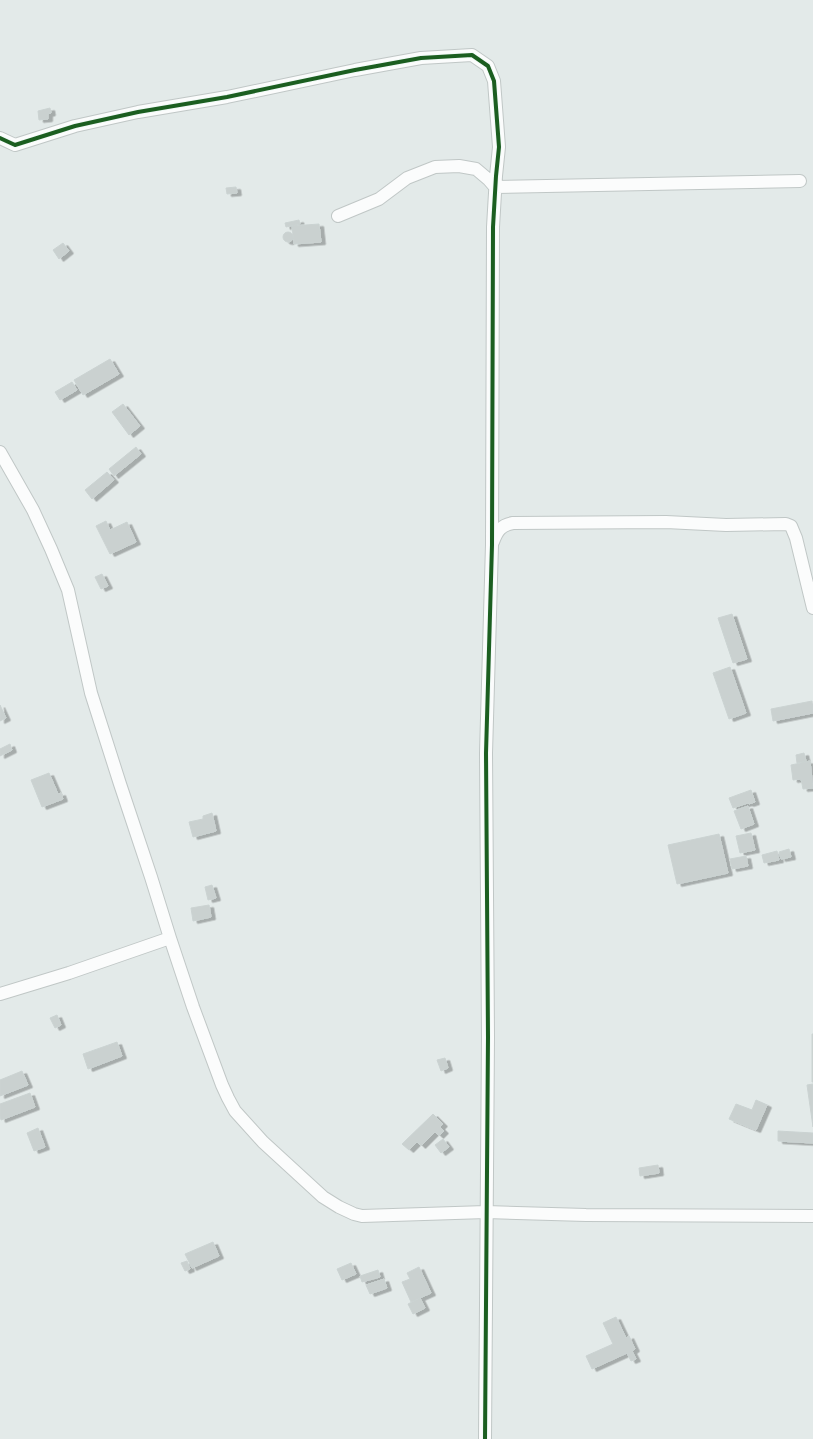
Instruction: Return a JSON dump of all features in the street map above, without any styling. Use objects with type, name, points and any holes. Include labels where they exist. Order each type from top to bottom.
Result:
[{"type":"street","points":[[0,138],[15,145],[75,126],[138,112],[227,97],[355,70],[421,58],[472,55],[488,66],[494,81],[499,147],[495,187],[493,235],[492,545],[486,753],[488,1029],[485,1439]]},
{"type":"street","points":[[338,216],[379,199],[407,178],[435,167],[459,166],[476,169],[495,187]]},
{"type":"street","points":[[495,187],[800,181]]},
{"type":"street","points":[[0,452],[33,510],[68,590],[91,693],[152,877],[170,938],[222,1084],[235,1111],[263,1142],[323,1197],[339,1207],[362,1216],[486,1212],[813,1216]]},
{"type":"street","points":[[492,545],[498,530],[507,524],[513,523],[666,522],[680,524],[726,525],[786,524],[791,526],[796,538],[813,608]]},
{"type":"street","points":[[0,994],[69,974],[170,938]]},
{"type":"building","points":[[50,108],[51,113],[48,114],[48,119],[39,120],[38,111]]},
{"type":"building","points":[[236,187],[237,193],[227,194],[226,188]]},
{"type":"building","points":[[299,220],[300,224],[286,227],[285,223]]},
{"type":"building","points":[[319,224],[321,242],[294,244],[292,226]]},
{"type":"building","points":[[286,232],[290,232],[292,233],[292,241],[286,242],[283,239],[283,235]]},
{"type":"building","points":[[63,243],[69,251],[59,259],[53,250]]},
{"type":"building","points":[[110,359],[119,374],[83,395],[74,380]]},
{"type":"building","points":[[72,382],[77,390],[60,400],[55,392]]},
{"type":"building","points":[[123,404],[140,426],[129,435],[112,412]]},
{"type":"building","points":[[136,447],[141,454],[114,476],[109,469]]},
{"type":"building","points":[[107,472],[114,480],[92,499],[85,490]]},
{"type":"building","points":[[106,521],[110,530],[127,522],[136,542],[110,554],[96,526]]},
{"type":"building","points":[[102,574],[108,586],[101,589],[95,577]]},
{"type":"building","points":[[732,614],[747,659],[733,663],[718,618]]},
{"type":"building","points":[[730,667],[746,713],[729,719],[713,673]]},
{"type":"building","points":[[812,701],[813,713],[773,721],[771,709]]},
{"type":"building","points":[[0,705],[6,718],[0,721]]},
{"type":"building","points":[[10,744],[12,750],[0,756],[0,749]]},
{"type":"building","points":[[804,753],[806,761],[797,763],[796,755]]},
{"type":"building","points":[[810,761],[813,788],[803,789],[801,779],[793,780],[791,765]]},
{"type":"building","points":[[49,773],[58,794],[61,793],[63,799],[42,807],[31,780]]},
{"type":"building","points":[[751,790],[755,802],[733,808],[729,798]]},
{"type":"building","points":[[748,806],[754,824],[741,829],[734,811]]},
{"type":"building","points":[[212,813],[216,831],[193,837],[189,822],[203,819],[203,816]]},
{"type":"building","points":[[751,833],[755,850],[740,853],[736,836]]},
{"type":"building","points":[[719,834],[728,873],[677,884],[668,845]]},
{"type":"building","points":[[789,849],[791,857],[781,859],[779,852]]},
{"type":"building","points":[[777,851],[779,860],[764,863],[762,855]]},
{"type":"building","points":[[746,856],[748,866],[732,869],[730,859]]},
{"type":"building","points":[[212,885],[216,898],[208,900],[205,887]]},
{"type":"building","points":[[209,905],[211,917],[193,921],[191,908]]},
{"type":"building","points":[[57,1015],[61,1025],[55,1028],[50,1018]]},
{"type":"building","points":[[813,1034],[813,1082],[812,1082]]},
{"type":"building","points":[[117,1042],[122,1056],[88,1069],[83,1054]]},
{"type":"building","points":[[445,1058],[448,1068],[441,1071],[437,1060]]},
{"type":"building","points":[[22,1071],[28,1085],[0,1096],[0,1080]]},
{"type":"building","points":[[813,1084],[813,1127],[807,1085]]},
{"type":"building","points":[[30,1093],[35,1107],[1,1120],[0,1104]]},
{"type":"building","points":[[756,1100],[767,1105],[756,1130],[729,1119],[736,1104],[752,1110]]},
{"type":"building","points":[[433,1114],[443,1124],[440,1127],[444,1131],[439,1136],[435,1132],[421,1146],[417,1142],[409,1150],[402,1144]]},
{"type":"building","points":[[38,1128],[45,1147],[34,1151],[27,1133]]},
{"type":"building","points":[[778,1131],[813,1133],[813,1143],[778,1141]]},
{"type":"building","points":[[443,1139],[449,1147],[441,1153],[435,1145]]},
{"type":"building","points":[[658,1165],[659,1173],[640,1176],[639,1168]]},
{"type":"building","points":[[213,1242],[219,1256],[192,1268],[185,1254]]},
{"type":"building","points":[[187,1261],[190,1269],[185,1271],[181,1263]]},
{"type":"building","points":[[351,1263],[356,1274],[342,1280],[337,1269]]},
{"type":"building","points":[[419,1267],[431,1293],[411,1302],[402,1282],[410,1279],[407,1273]]},
{"type":"building","points":[[378,1270],[380,1277],[362,1282],[360,1276]]},
{"type":"building","points":[[384,1279],[387,1288],[370,1294],[366,1285]]},
{"type":"building","points":[[420,1298],[425,1308],[413,1314],[408,1304]]},
{"type":"building","points":[[616,1317],[626,1338],[629,1336],[635,1349],[632,1351],[636,1359],[631,1361],[627,1353],[592,1369],[586,1356],[613,1344],[603,1323]]},
{"type":"cycle path","points":[[0,138],[15,145],[75,126],[138,112],[227,97],[355,70],[421,58],[472,55],[488,66],[494,81],[499,147],[493,227],[492,545],[486,753],[488,1037],[485,1439]]}]
